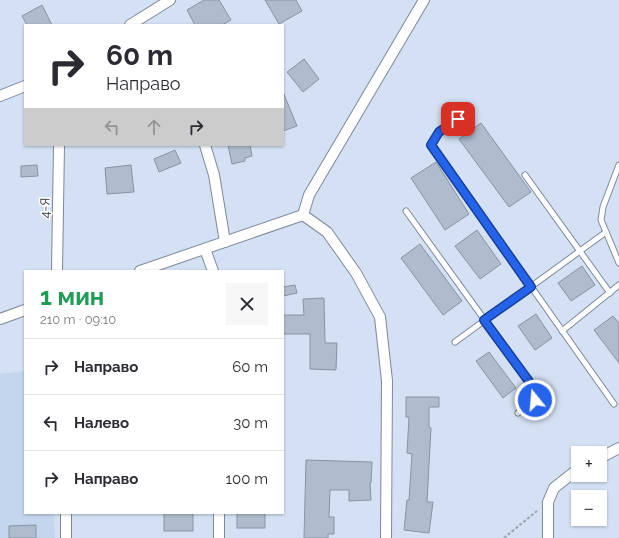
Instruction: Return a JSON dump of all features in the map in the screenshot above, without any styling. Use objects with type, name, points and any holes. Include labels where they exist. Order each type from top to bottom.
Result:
[{"type":"street","points":[[132,24],[170,0]]},
{"type":"street","points":[[303,215],[309,195],[424,0]]},
{"type":"street","points":[[0,96],[24,86]]},
{"type":"street","name":"4-Я","points":[[57,270],[59,146]]},
{"type":"street","points":[[204,146],[214,175],[225,242]]},
{"type":"street","points":[[143,270],[303,215]]},
{"type":"street","points":[[303,215],[327,232],[356,273],[380,317],[387,381],[386,538]]},
{"type":"street","points":[[205,249],[213,270]]},
{"type":"street","points":[[0,319],[24,310]]},
{"type":"street","points":[[607,454],[619,448]]},
{"type":"street","points":[[548,538],[548,502],[554,488],[571,475]]},
{"type":"street","points":[[66,514],[66,538]]},
{"type":"street","points":[[219,514],[219,538]]},
{"type":"lane","points":[[458,119],[439,132],[431,145],[614,404]]},
{"type":"lane","points":[[619,165],[603,207],[601,220],[619,263]]},
{"type":"lane","points":[[525,175],[610,293]]},
{"type":"lane","points":[[406,212],[536,391],[535,400],[518,413]]},
{"type":"lane","points":[[455,342],[606,232]]},
{"type":"lane","points":[[562,331],[619,285]]},
{"type":"path","points":[[504,538],[548,502]]},
{"type":"shaded area","points":[[24,371],[24,514],[54,514],[55,538],[0,538],[0,374]]},
{"type":"building","points":[[204,0],[219,0],[231,20],[224,24],[194,24],[187,10]]},
{"type":"building","points":[[265,0],[296,0],[302,11],[279,24]]},
{"type":"building","points":[[42,5],[52,24],[26,24],[22,16]]},
{"type":"building","points":[[304,59],[319,79],[303,92],[287,72]]},
{"type":"building","points":[[284,94],[297,126],[284,131]]},
{"type":"building","points":[[481,123],[531,192],[509,207],[459,139]]},
{"type":"building","points":[[228,146],[250,146],[252,156],[245,158],[245,161],[232,164]]},
{"type":"building","points":[[175,150],[181,163],[159,172],[154,159]]},
{"type":"building","points":[[436,162],[469,214],[445,230],[411,178]]},
{"type":"building","points":[[37,165],[38,176],[21,177],[21,166]]},
{"type":"building","points":[[131,165],[134,192],[107,194],[105,168]]},
{"type":"building","points":[[477,230],[501,264],[480,279],[455,246]]},
{"type":"building","points":[[420,244],[462,301],[443,315],[401,258]]},
{"type":"building","points":[[582,266],[595,285],[571,301],[558,283]]},
{"type":"building","points":[[295,285],[297,293],[284,296],[284,287]]},
{"type":"building","points":[[324,298],[325,343],[337,343],[336,370],[310,369],[310,334],[284,334],[284,315],[304,315],[303,299]]},
{"type":"building","points":[[536,314],[552,338],[535,350],[518,326]]},
{"type":"building","points":[[613,316],[619,323],[619,363],[594,330]]},
{"type":"building","points":[[489,352],[516,388],[503,398],[476,361]]},
{"type":"building","points":[[406,397],[439,397],[439,407],[429,407],[429,427],[431,428],[427,502],[433,502],[429,533],[404,530],[407,500],[409,500],[412,454],[407,453],[409,417],[406,417]]},
{"type":"building","points":[[306,460],[372,462],[370,483],[371,500],[349,501],[349,490],[330,490],[329,517],[334,517],[334,534],[328,534],[328,538],[304,538]]},
{"type":"building","points":[[164,514],[193,514],[193,531],[164,531]]},
{"type":"building","points":[[237,514],[265,514],[265,528],[237,528]]},
{"type":"building","points":[[36,525],[36,538],[9,538],[9,526]]},
{"type":"route","points":[[458,119],[439,132],[431,145],[531,287],[484,320],[536,391],[535,400]]}]
